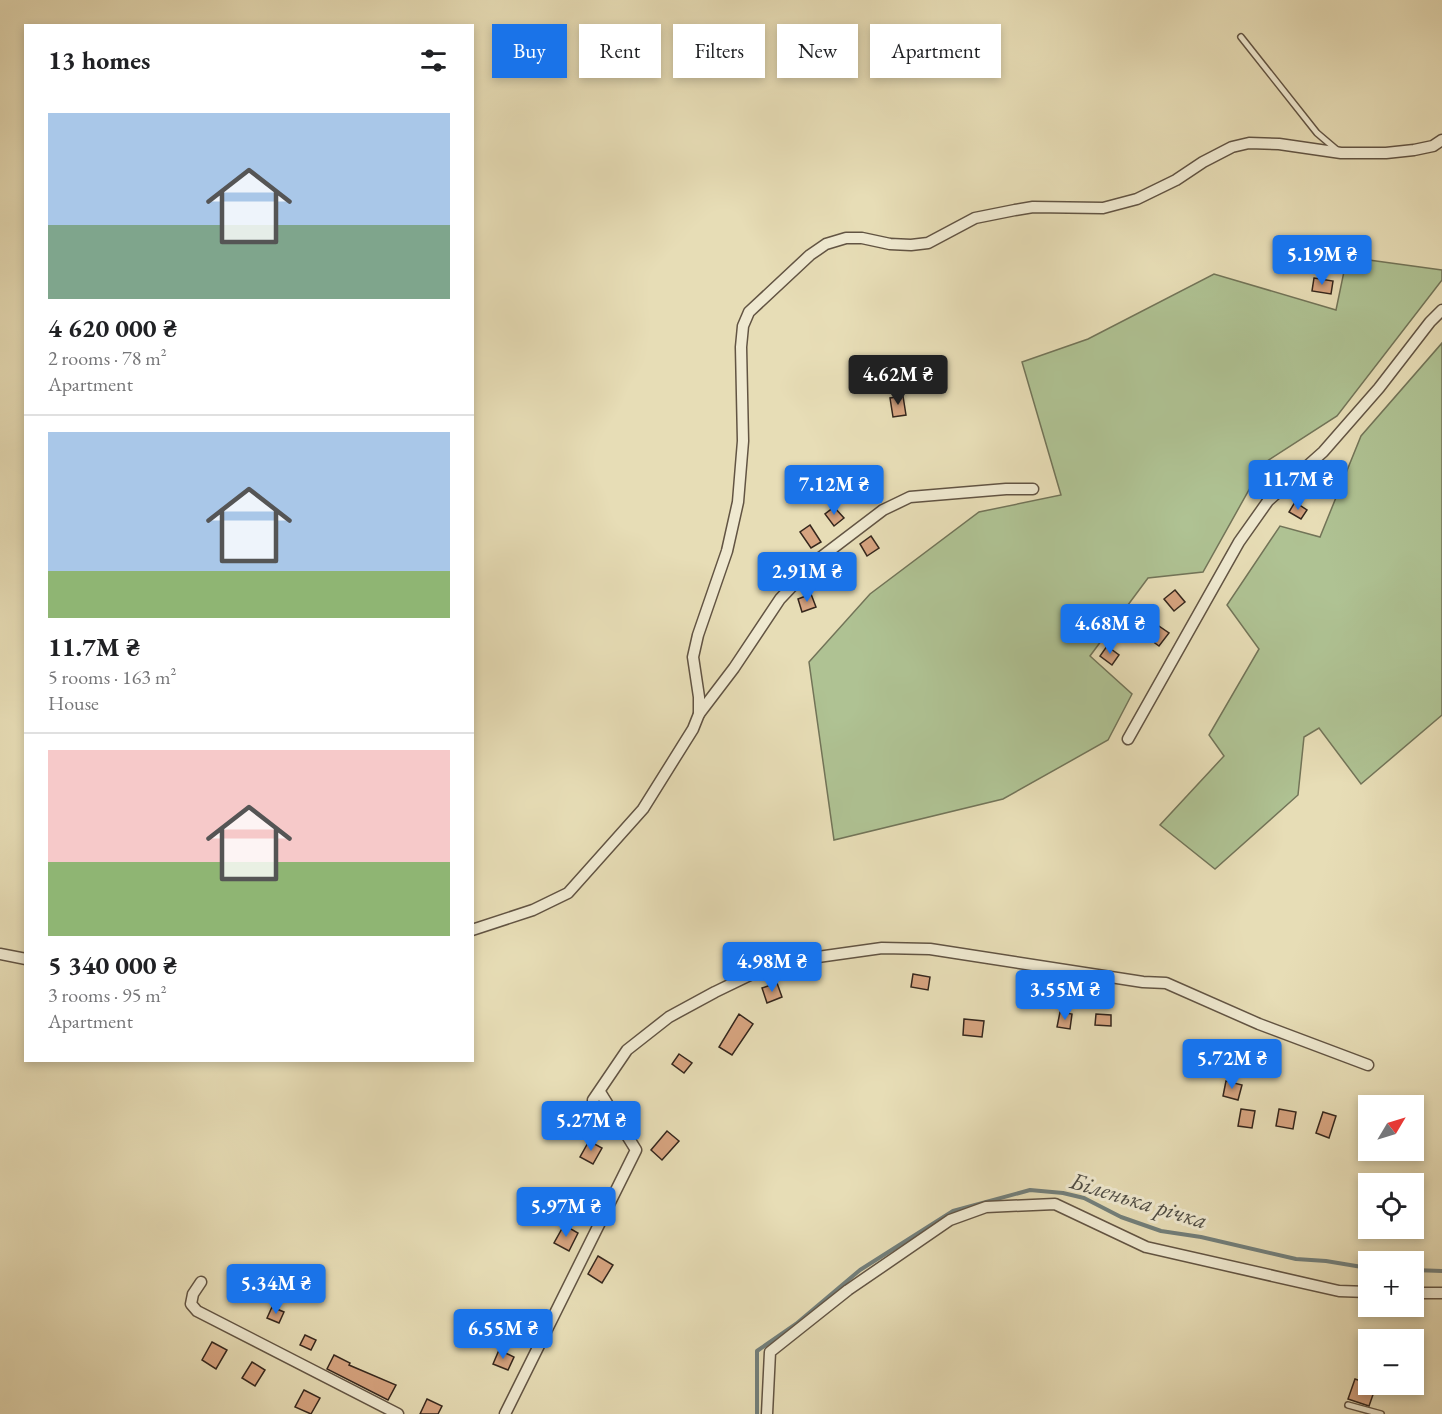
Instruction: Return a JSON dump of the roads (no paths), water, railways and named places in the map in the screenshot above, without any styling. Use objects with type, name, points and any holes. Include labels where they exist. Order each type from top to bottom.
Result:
[{"type":"street","points":[[699,714],[693,657],[698,635],[728,551],[738,502],[742,441],[741,347],[743,326],[749,312],[810,255],[826,244],[846,238],[862,238],[901,245],[928,243],[975,218],[1024,208],[1103,208],[1137,199],[1176,180],[1203,162],[1232,147],[1249,143],[1278,144],[1341,153],[1386,153],[1433,146],[1442,140]]},
{"type":"street","points":[[1128,739],[1239,542],[1268,501],[1323,452],[1379,388],[1442,310]]},
{"type":"street","points":[[474,929],[533,910],[568,893],[643,809],[693,729],[699,714],[734,669],[780,599],[816,561],[883,510],[910,496],[1033,489]]},
{"type":"street","points":[[505,1414],[636,1150],[596,1096],[627,1050],[669,1017],[775,963],[882,948],[930,949],[1143,982],[1166,983],[1259,1024],[1368,1065]]},
{"type":"street","points":[[0,954],[24,959]]},
{"type":"street","points":[[767,1414],[770,1352],[848,1290],[923,1238],[950,1220],[986,1207],[1055,1204],[1146,1247],[1339,1291],[1358,1292]]},
{"type":"street","points":[[201,1282],[192,1294],[191,1304],[197,1311],[398,1414]]},
{"type":"street","points":[[1424,1293],[1442,1293]]},
{"type":"lane","points":[[1241,37],[1317,133],[1341,153]]},
{"type":"lane","points":[[1348,1405],[1381,1414]]},
{"type":"waterway","name":"Біленька річка","points":[[757,1414],[757,1351],[796,1324],[860,1270],[953,1211],[1030,1190],[1063,1193],[1084,1198],[1121,1217],[1161,1231],[1201,1237],[1296,1259],[1358,1266]]},
{"type":"waterway","name":"Біленька річка","points":[[1424,1270],[1442,1271]]}]
